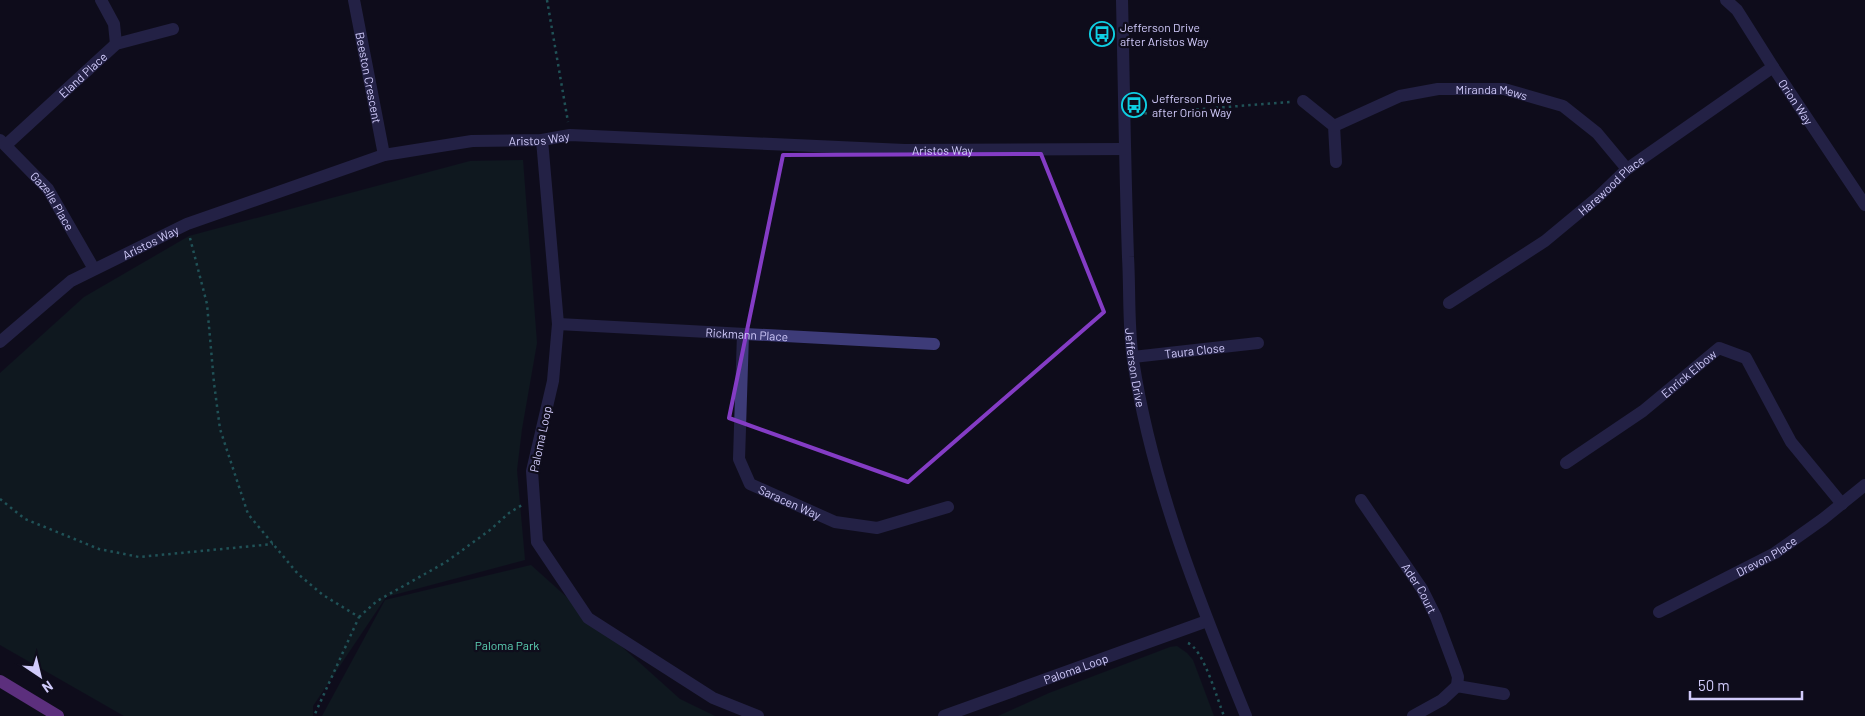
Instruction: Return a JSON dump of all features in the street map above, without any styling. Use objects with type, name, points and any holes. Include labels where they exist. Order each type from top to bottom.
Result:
[{"type":"main road","points":[[0,681],[58,716]]},
{"type":"street","points":[[101,0],[114,24],[116,44]]},
{"type":"street","name":"Beeston Crescent","points":[[354,0],[384,156]]},
{"type":"street","name":"Jefferson Drive","points":[[1122,0],[1125,149],[1133,357],[1141,405],[1175,532],[1207,621],[1246,716]]},
{"type":"street","name":"Orion Way","points":[[1726,0],[1737,10],[1865,205]]},
{"type":"street","name":"Eland Place","points":[[3,143],[116,44],[173,29]]},
{"type":"street","name":"Harewood Place","points":[[1449,303],[1545,241],[1598,197],[1627,169],[1773,67]]},
{"type":"street","name":"Miranda Mews","points":[[1334,126],[1400,96],[1438,89],[1504,89],[1563,106],[1597,132],[1627,169]]},
{"type":"street","points":[[1304,101],[1334,126],[1336,162]]},
{"type":"street","name":"Aristos Way","points":[[0,342],[71,281],[187,224],[384,156],[472,140],[542,140],[570,135],[904,150],[1125,149]]},
{"type":"street","name":"Paloma Loop","points":[[542,140],[558,324],[553,381],[532,471],[537,542],[588,618],[713,698],[758,716]]},
{"type":"street","name":"Gazelle Place","points":[[3,143],[48,189],[94,269]]},
{"type":"street","name":"Rickmann Place","points":[[558,324],[934,344]]},
{"type":"street","name":"Saracen Way","points":[[743,334],[739,459],[750,484],[835,522],[877,528],[948,507]]},
{"type":"street","name":"Taura Close","points":[[1133,357],[1258,343]]},
{"type":"street","name":"Enrick Elbow","points":[[1566,463],[1643,411],[1719,348],[1746,358],[1791,442],[1842,504]]},
{"type":"street","name":"Drevon Place","points":[[1659,612],[1775,553],[1865,485]]},
{"type":"street","name":"Ader Court","points":[[1361,500],[1422,589],[1436,617],[1455,668],[1457,686]]},
{"type":"street","name":"Paloma Loop","points":[[944,716],[1207,621]]},
{"type":"street","points":[[1413,716],[1442,700],[1457,686],[1504,694]]},
{"type":"path","points":[[547,0],[570,135]]},
{"type":"path","points":[[1124,116],[1304,101]]},
{"type":"path","points":[[187,224],[207,304],[220,429],[248,514],[298,574],[323,596],[359,617]]},
{"type":"path","points":[[314,716],[359,617],[377,600],[446,562],[490,530],[509,513],[534,498]]},
{"type":"path","points":[[0,499],[24,519],[99,549],[139,557],[273,544]]},
{"type":"path","points":[[1183,640],[1194,645],[1202,659],[1224,716]]},
{"type":"highlighted area","points":[[1041,154],[1104,312],[908,482],[729,418],[783,155]]},
{"type":"green space","points":[[523,160],[537,343],[517,470],[525,560],[386,597],[313,706],[313,716],[124,716],[0,645],[0,373],[84,297],[189,236],[470,161]]},
{"type":"green space","name":"Paloma Park","points":[[531,565],[680,699],[715,716],[322,716],[385,600]]},
{"type":"green space","points":[[1177,646],[1193,660],[1214,716],[998,716],[1049,693]]},
{"type":"place","name":"Jefferson Drive after Aristos Way","points":[[1102,34]]},
{"type":"place","name":"Jefferson Drive after Orion Way","points":[[1134,105]]}]
